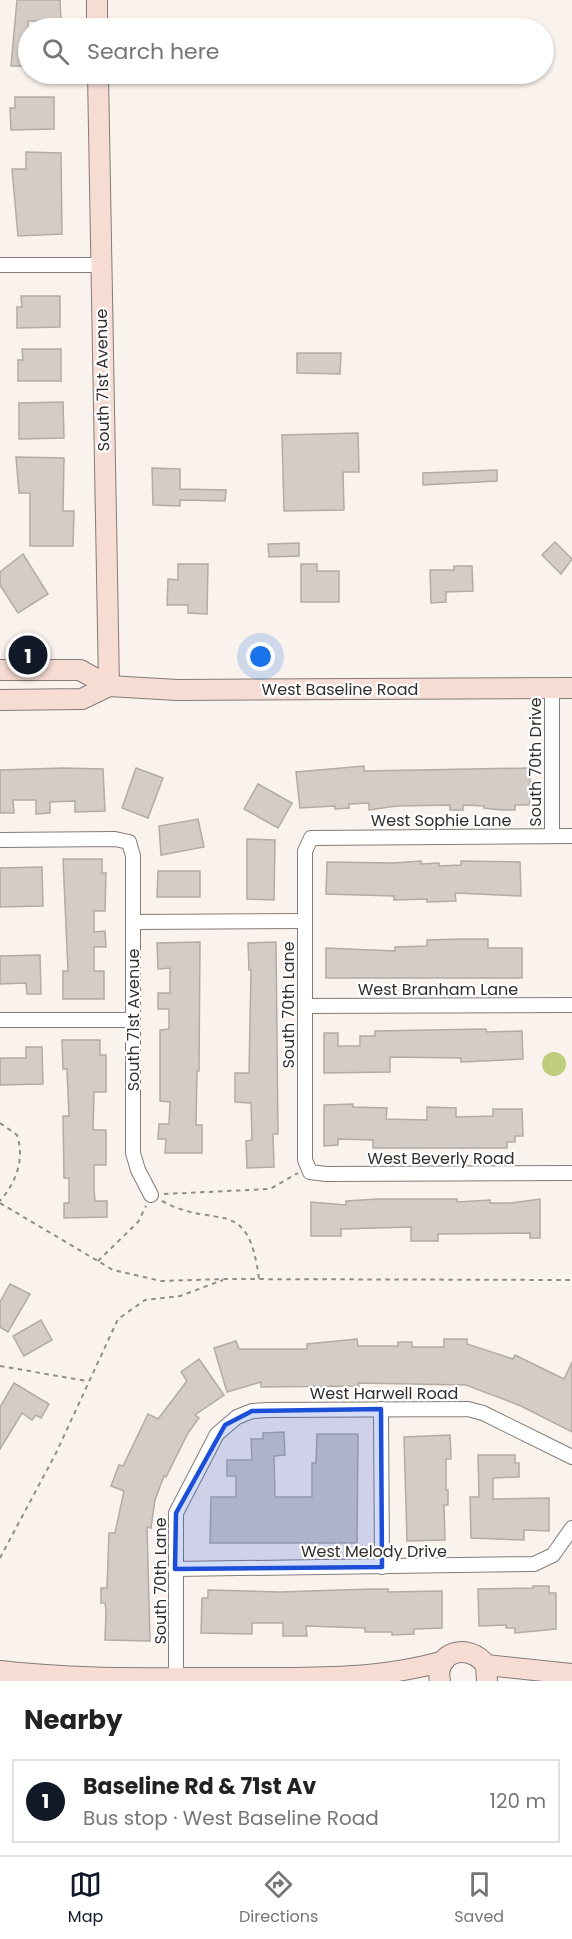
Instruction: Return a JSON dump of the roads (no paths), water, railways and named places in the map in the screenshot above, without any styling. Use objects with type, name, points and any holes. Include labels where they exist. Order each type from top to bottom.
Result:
[{"type":"street","points":[[97,0],[97,18]]},
{"type":"street","name":"South 71st Avenue","points":[[98,84],[99,265],[109,686]]},
{"type":"street","points":[[0,265],[99,265]]},
{"type":"street","name":"West Baseline Road","points":[[0,670],[80,670],[109,686],[177,690],[572,688]]},
{"type":"street","name":"West Baseline Road","points":[[0,700],[82,699],[109,686]]},
{"type":"street","name":"South 70th Drive","points":[[552,688],[552,836]]},
{"type":"street","name":"West Sophie Lane","points":[[311,838],[572,836]]},
{"type":"street","name":"South 70th Lane","points":[[308,1169],[304,1160],[305,851],[311,838]]},
{"type":"street","name":"South 71st Avenue","points":[[0,840],[115,839],[129,842],[133,856],[133,1153],[138,1170],[151,1195]]},
{"type":"street","points":[[133,922],[305,921]]},
{"type":"street","name":"West Branham Lane","points":[[305,1006],[572,1005]]},
{"type":"street","points":[[0,1020],[133,1020]]},
{"type":"street","name":"West Beverly Road","points":[[308,1169],[572,1173]]},
{"type":"street","points":[[381,1409],[382,1567]]},
{"type":"street","name":"West Harwell Road","points":[[225,1425],[252,1411],[468,1409],[572,1457]]},
{"type":"street","name":"South 70th Lane","points":[[176,1678],[176,1513],[211,1443],[225,1425]]},
{"type":"street","name":"West Melody Drive","points":[[175,1569],[534,1564],[553,1555],[565,1542],[572,1528]]},
{"type":"street","points":[[440,1681],[440,1669],[449,1656],[465,1651],[474,1653],[486,1673],[567,1674]]},
{"type":"street","points":[[0,1671],[71,1678],[376,1679],[444,1662]]},
{"type":"street","points":[[506,1681],[567,1674]]},
{"type":"place","name":"Baseline Rd & 71st Av","points":[[28,655]]}]
